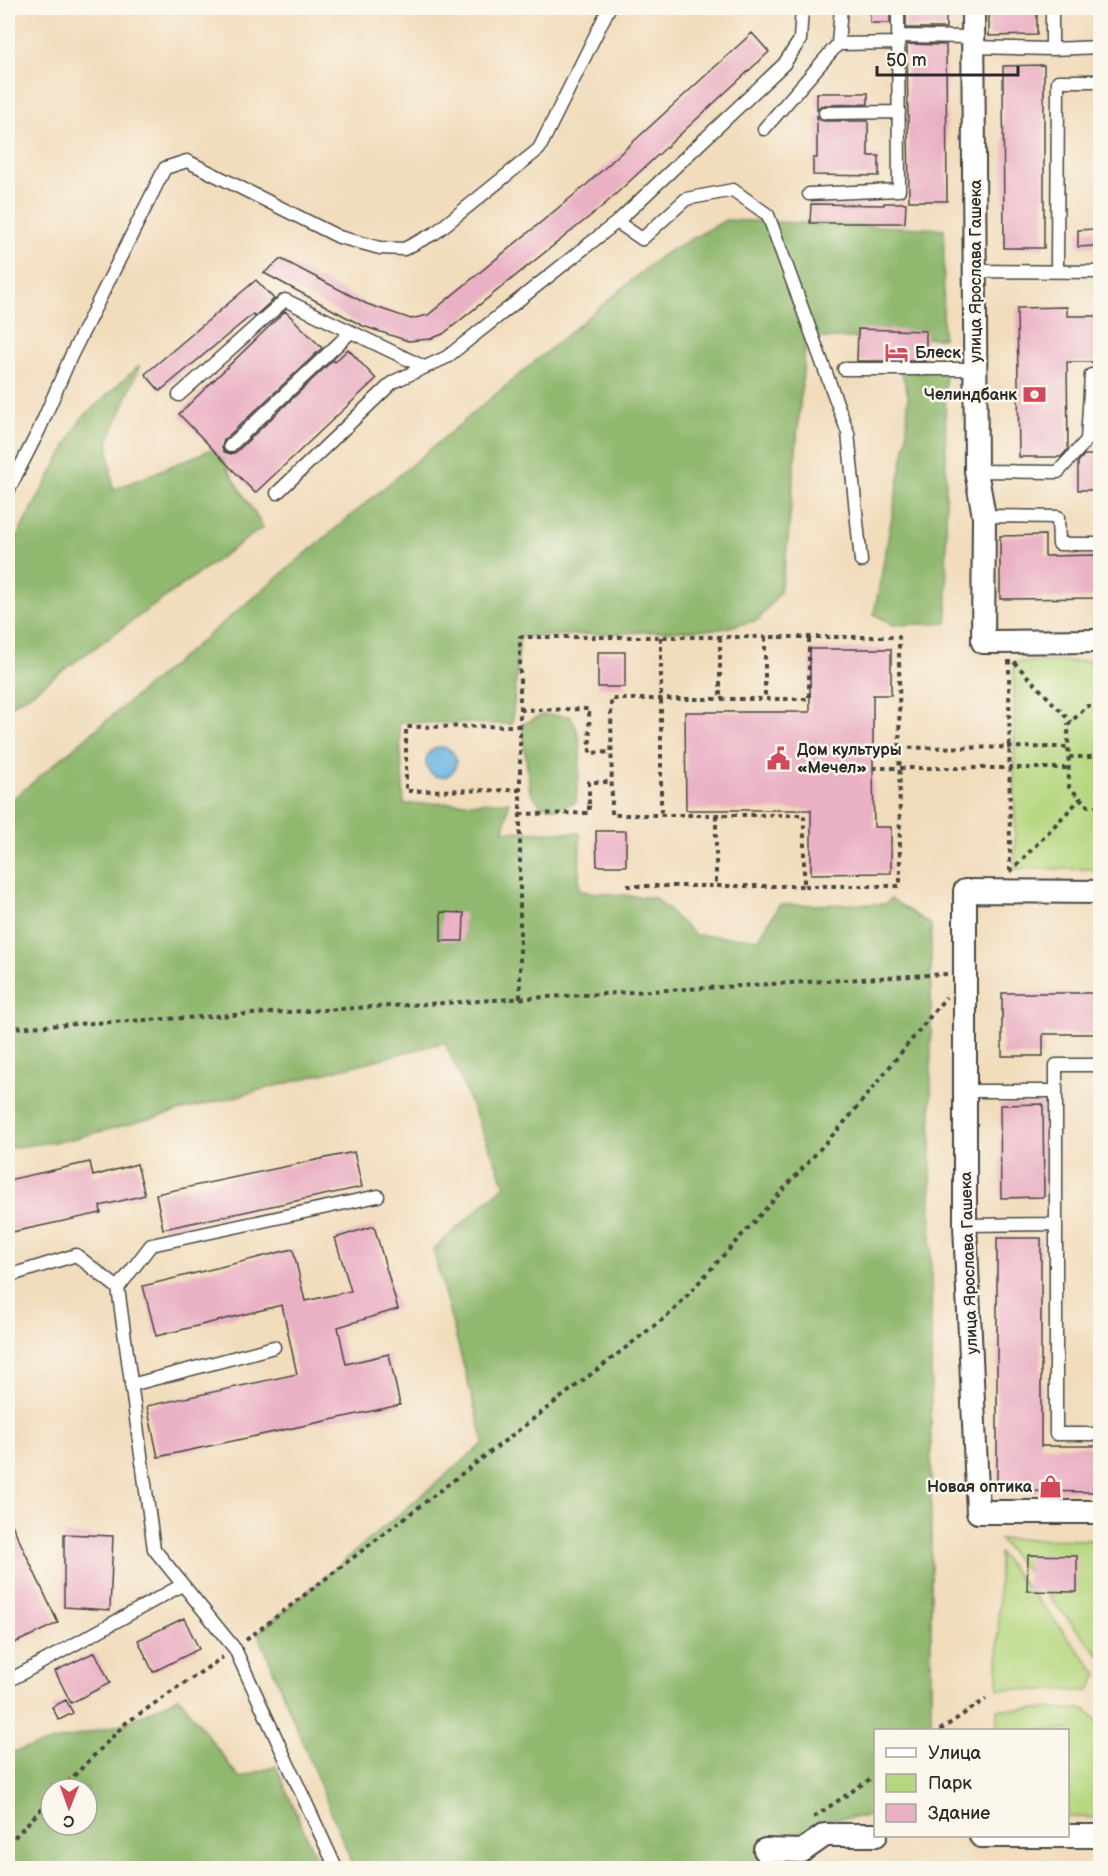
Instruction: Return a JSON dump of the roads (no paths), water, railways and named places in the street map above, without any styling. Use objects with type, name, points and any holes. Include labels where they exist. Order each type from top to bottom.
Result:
[{"type":"street","name":"улица Ярослава Гашека","points":[[973,8],[976,471],[984,516],[983,642],[1101,641]]},
{"type":"street","name":"улица Ярослава Гашека","points":[[1101,892],[965,891],[964,1091],[965,1225],[978,1512],[1101,1512]]},
{"type":"street","points":[[764,1859],[802,1851],[825,1834],[874,1835]]},
{"type":"street","points":[[1069,1836],[1101,1836]]},
{"type":"lane","points":[[8,491],[39,430],[71,356],[165,168],[188,161],[339,237],[380,248],[404,249],[435,233],[539,149],[609,8]]},
{"type":"lane","points":[[277,493],[393,382],[447,357],[617,222],[784,64],[800,40],[802,8]]},
{"type":"lane","points":[[764,129],[838,44],[841,8]]},
{"type":"lane","points":[[809,194],[899,190],[898,8]]},
{"type":"lane","points":[[1052,8],[1052,49]]},
{"type":"lane","points":[[838,44],[898,39],[974,42],[1052,49],[1101,47]]},
{"type":"lane","points":[[1057,271],[1058,81],[1101,81]]},
{"type":"lane","points":[[825,113],[898,112]]},
{"type":"lane","points":[[617,222],[642,240],[686,199],[733,190],[768,215],[848,433],[861,561]]},
{"type":"lane","points":[[975,271],[1101,272]]},
{"type":"lane","points":[[179,395],[285,300],[424,367]]},
{"type":"lane","points":[[230,446],[351,332]]},
{"type":"lane","points":[[844,369],[976,369]]},
{"type":"lane","points":[[976,471],[1058,472],[1087,440],[1091,375]]},
{"type":"lane","points":[[984,516],[1058,517],[1059,544],[1101,544]]},
{"type":"lane","points":[[1101,1065],[1056,1065],[1056,1434],[1101,1434]]},
{"type":"lane","points":[[964,1091],[1056,1091]]},
{"type":"lane","points":[[118,1288],[151,1245],[378,1196]]},
{"type":"lane","points":[[965,1225],[1056,1224]]},
{"type":"lane","points":[[8,1276],[76,1255],[118,1288],[154,1549],[235,1649],[336,1869]]},
{"type":"lane","points":[[131,1385],[274,1347]]},
{"type":"lane","points":[[8,1681],[182,1585]]},
{"type":"water","points":[[441,747],[447,748],[455,756],[455,768],[447,776],[441,777],[435,776],[427,768],[426,762],[427,756],[435,748]]},
{"type":"place","name":"Блеск","points":[[897,352]]},
{"type":"place","name":"Челиндбанк","points":[[1035,394]]},
{"type":"place","name":"Дом культуры «Мечел»","points":[[779,758]]},
{"type":"place","name":"Новая оптика","points":[[1050,1486]]}]
